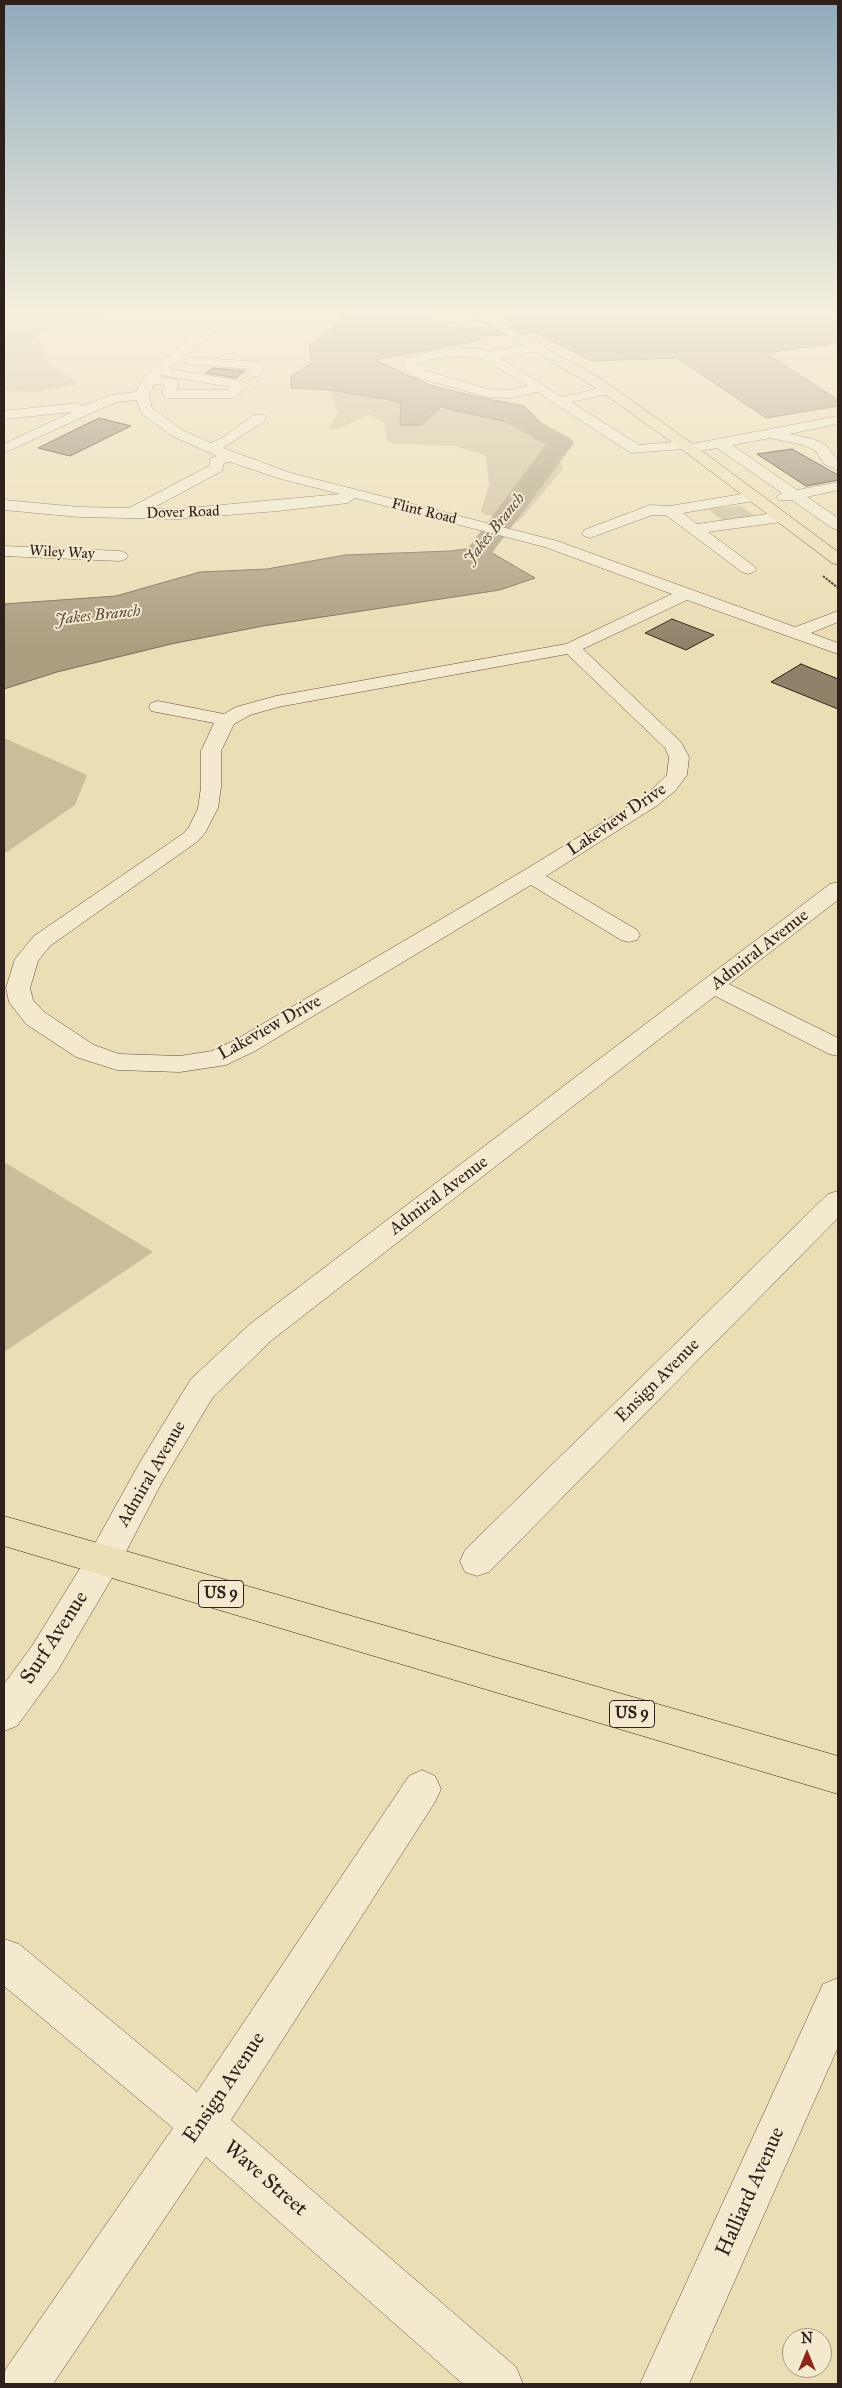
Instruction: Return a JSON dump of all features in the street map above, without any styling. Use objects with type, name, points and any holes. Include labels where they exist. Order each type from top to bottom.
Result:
[{"type":"main road","points":[[656,424],[838,560]]},
{"type":"main road","name":"US 9","points":[[4,1531],[838,1774]]},
{"type":"street","points":[[4,449],[55,424]]},
{"type":"street","name":"Flint Road","points":[[165,424],[210,449],[286,476],[551,544],[838,649]]},
{"type":"street","points":[[210,449],[233,437],[250,424]]},
{"type":"street","points":[[596,424],[636,450],[687,447],[814,424]]},
{"type":"street","points":[[768,433],[808,442],[821,448],[829,460],[838,466]]},
{"type":"street","points":[[718,442],[838,525]]},
{"type":"street","points":[[130,514],[217,468],[216,461],[230,457]]},
{"type":"street","points":[[590,533],[650,510],[670,511],[793,495],[838,486]]},
{"type":"street","name":"Dover Road","points":[[4,505],[79,512],[130,514],[227,511],[362,496]]},
{"type":"street","points":[[670,511],[748,569]]},
{"type":"street","points":[[695,529],[781,517]]},
{"type":"street","points":[[813,541],[838,536]]},
{"type":"street","name":"Wiley Way","points":[[4,551],[120,556]]},
{"type":"street","points":[[158,707],[227,720],[243,711],[276,702],[570,648],[688,593]]},
{"type":"street","points":[[796,633],[838,616]]},
{"type":"street","name":"Lakeview Drive","points":[[227,720],[221,728],[211,751],[211,787],[208,808],[198,829],[191,837],[42,942],[27,959],[18,988],[20,1002],[35,1018],[85,1051],[118,1062],[180,1064],[217,1059],[255,1040],[530,876],[651,800],[668,787],[677,775],[679,757],[674,746],[570,648]]},
{"type":"street","points":[[530,876],[629,936]]},
{"type":"street","name":"Admiral Avenue","points":[[104,1560],[151,1472],[202,1388],[254,1339],[838,889]]},
{"type":"street","points":[[714,986],[838,1048]]},
{"type":"street","name":"Ensign Avenue","points":[[477,1561],[838,1201]]},
{"type":"street","name":"Surf Avenue","points":[[4,1714],[45,1658],[104,1560]]},
{"type":"street","name":"Ensign Avenue","points":[[24,2384],[202,2124],[422,1789]]},
{"type":"street","name":"Wave Street","points":[[4,1959],[202,2124],[499,2384]]},
{"type":"street","name":"Halliard Avenue","points":[[664,2384],[838,1999]]},
{"type":"shaded area","points":[[331,424],[348,424],[339,429],[328,429]]},
{"type":"shaded area","points":[[384,424],[518,424],[556,447],[563,469],[518,522],[483,514],[481,511],[489,485],[486,456],[455,446],[393,444],[387,441]]},
{"type":"shaded area","points":[[741,506],[756,517],[726,523],[708,509]]},
{"type":"shaded area","points":[[4,738],[87,775],[75,805],[4,854]]},
{"type":"shaded area","points":[[4,1162],[153,1252],[4,1352]]},
{"type":"water","points":[[518,424],[542,424],[561,443]]},
{"type":"water","points":[[482,547],[535,578],[500,590],[263,626],[171,644],[57,672],[4,689],[4,604],[116,596],[200,572],[267,569],[345,555],[450,551]]},
{"type":"building","points":[[86,424],[131,426],[70,456],[38,448]]},
{"type":"building","points":[[792,449],[838,475],[838,480],[806,486],[757,454]]},
{"type":"building","points":[[672,619],[714,635],[686,650],[645,633]]},
{"type":"building","points":[[801,664],[838,679],[838,709],[771,682]]},
{"type":"waterway","name":"Jakes Branch","points":[[427,573],[469,568],[482,547],[561,443],[527,424]]}]
